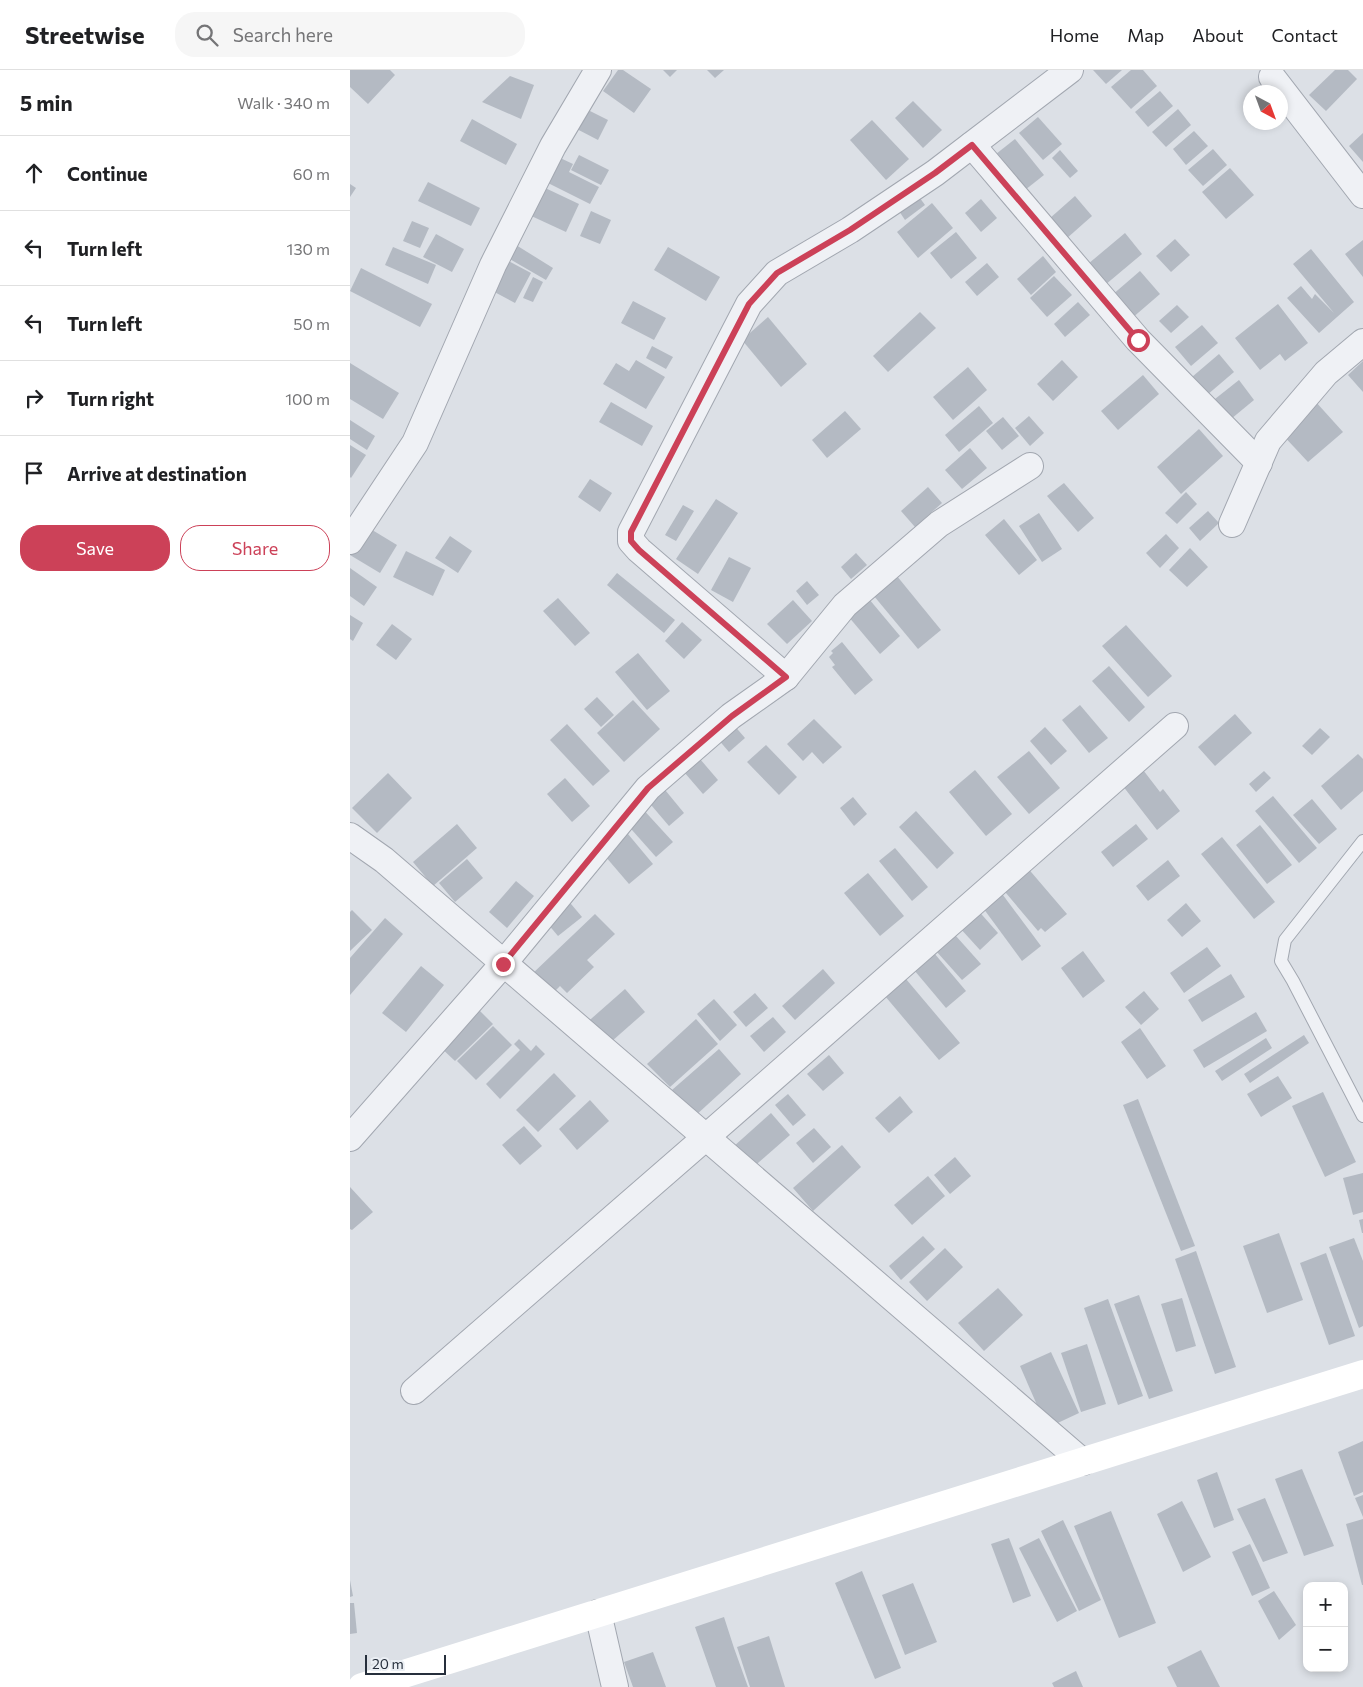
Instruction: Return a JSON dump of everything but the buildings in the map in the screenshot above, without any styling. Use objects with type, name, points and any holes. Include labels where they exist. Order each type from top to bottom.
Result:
[{"type":"main road","points":[[362,1687],[1363,1374]]},
{"type":"street","points":[[350,542],[415,443],[494,264],[553,146],[598,70]]},
{"type":"street","points":[[786,677],[639,550],[631,541],[631,532],[749,304],[777,273],[850,230],[935,173],[1070,70]]},
{"type":"street","points":[[1272,77],[1363,195]]},
{"type":"street","points":[[972,145],[1138,340],[1259,462]]},
{"type":"street","points":[[1232,524],[1268,441],[1326,373],[1363,342]]},
{"type":"street","points":[[350,1138],[503,964],[648,788],[732,716],[786,677],[845,605],[939,524],[1030,466]]},
{"type":"street","points":[[414,1390],[1175,726]]},
{"type":"street","points":[[350,836],[384,860],[1083,1462]]},
{"type":"street","points":[[598,1613],[615,1687]]},
{"type":"lane","points":[[1363,841],[1285,940],[1281,961],[1293,980],[1363,1116]]},
{"type":"route","points":[[503,964],[648,788],[732,716],[786,677],[631,541],[631,532],[749,304],[777,273],[850,230],[935,173],[972,145],[1138,340]]}]
